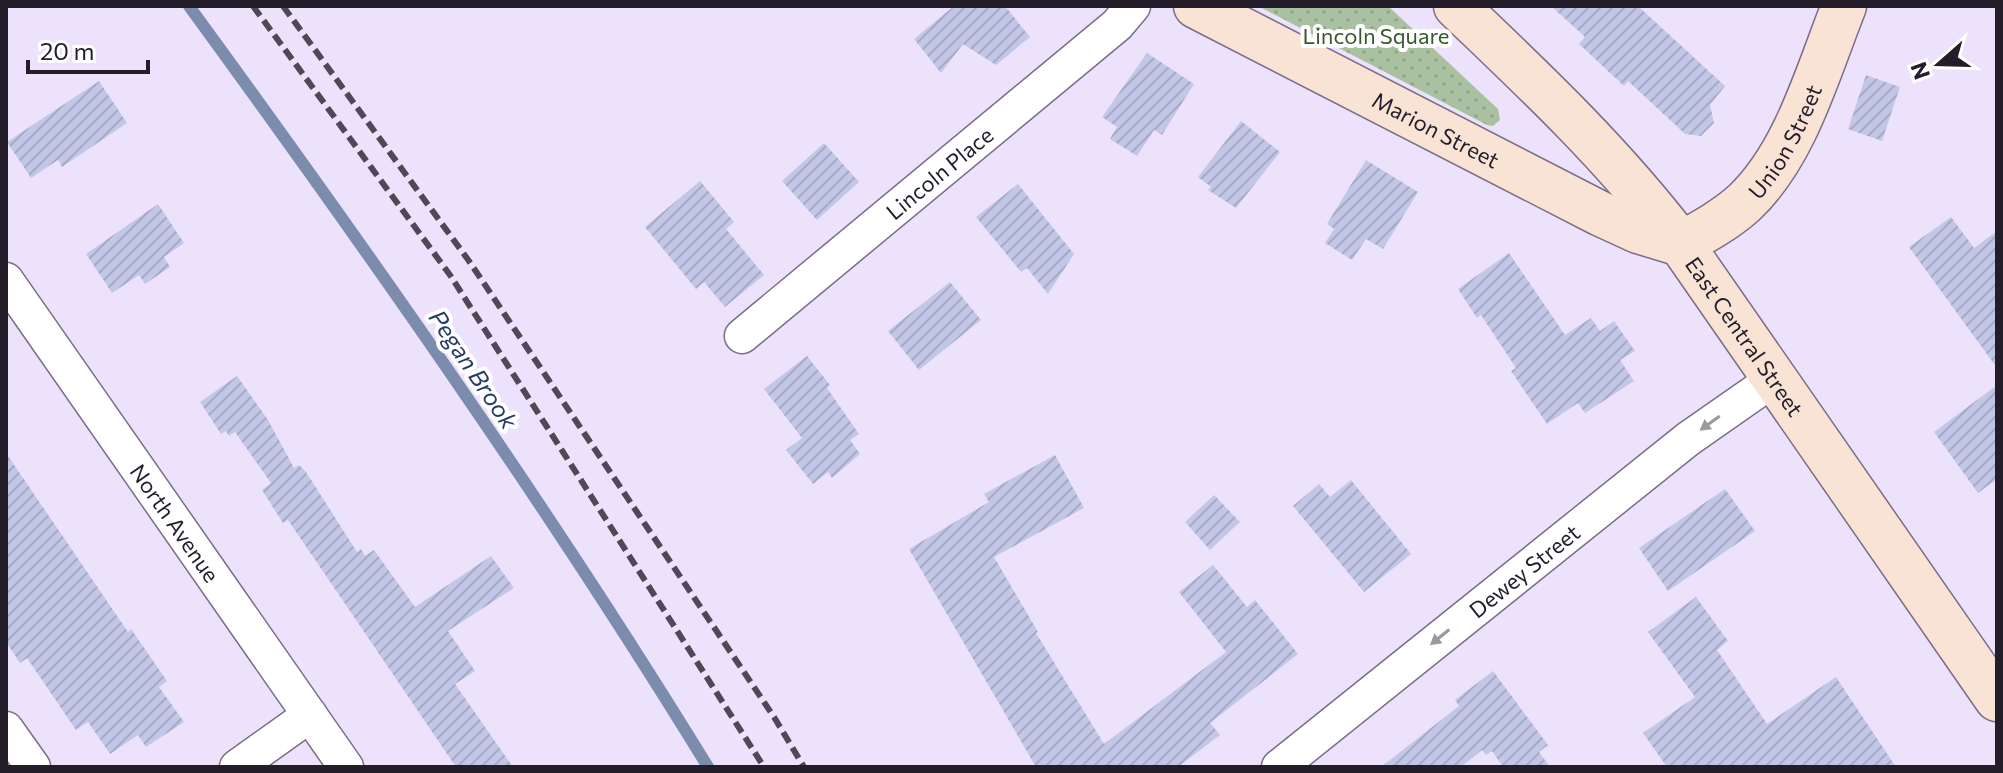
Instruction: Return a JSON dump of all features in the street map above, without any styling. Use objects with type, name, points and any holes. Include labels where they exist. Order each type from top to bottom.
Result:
[{"type":"main road","name":"Marion Street","points":[[1196,6],[1601,214],[1638,231],[1681,244]]},
{"type":"main road","name":"East Central Street","points":[[1456,6],[1592,137],[1639,189],[1681,244],[1997,699]]},
{"type":"main road","name":"Union Street","points":[[1681,244],[1716,225],[1744,203],[1772,170],[1791,138],[1844,6]]},
{"type":"street","name":"Lincoln Place","points":[[742,336],[1117,25],[1133,6]]},
{"type":"street","name":"North Avenue","points":[[6,280],[346,767]]},
{"type":"street","name":"Dewey Street","points":[[1279,767],[1688,439],[1774,379]]},
{"type":"street","points":[[237,767],[310,715]]},
{"type":"street","points":[[6,729],[33,767]]},
{"type":"green space","name":"Lincoln Square","points":[[1258,6],[1388,6],[1498,109],[1500,120],[1493,126],[1487,125]]},
{"type":"building","points":[[954,6],[1005,6],[1030,37],[996,65],[963,44],[941,73],[914,39]]},
{"type":"building","points":[[1551,6],[1638,6],[1725,86],[1710,105],[1714,123],[1701,136],[1685,134],[1628,81],[1624,86],[1579,44],[1585,37]]},
{"type":"building","points":[[1147,53],[1194,84],[1162,135],[1154,130],[1137,156],[1110,139],[1117,127],[1102,117]]},
{"type":"building","points":[[1866,75],[1900,87],[1882,141],[1848,129]]},
{"type":"building","points":[[99,81],[127,123],[62,167],[58,160],[31,178],[7,142]]},
{"type":"building","points":[[1241,121],[1280,152],[1236,208],[1208,190],[1211,187],[1198,177]]},
{"type":"building","points":[[824,143],[859,182],[817,220],[782,181]]},
{"type":"building","points":[[1366,160],[1418,192],[1383,249],[1366,239],[1352,260],[1325,243],[1334,229],[1327,224]]},
{"type":"building","points":[[700,181],[734,222],[726,229],[764,275],[725,307],[704,282],[696,289],[645,227]]},
{"type":"building","points":[[1018,184],[1074,254],[1048,294],[1027,268],[1021,272],[976,217]]},
{"type":"building","points":[[158,204],[184,243],[164,257],[170,267],[145,284],[139,275],[112,293],[86,254]]},
{"type":"building","points":[[1951,217],[1974,248],[1997,231],[1997,368],[1909,247]]},
{"type":"building","points":[[1509,253],[1565,335],[1591,318],[1600,331],[1614,321],[1635,351],[1620,360],[1634,381],[1585,413],[1578,403],[1547,424],[1511,371],[1516,368],[1481,315],[1477,318],[1458,289]]},
{"type":"building","points":[[950,282],[981,320],[919,370],[888,331]]},
{"type":"building","points":[[807,356],[830,385],[827,388],[859,434],[850,440],[860,454],[832,478],[828,472],[813,484],[786,450],[802,438],[764,389]]},
{"type":"building","points":[[237,376],[268,420],[294,468],[299,465],[306,472],[357,552],[361,549],[365,556],[374,550],[415,607],[491,556],[514,588],[448,631],[475,671],[455,684],[513,767],[456,767],[288,520],[283,523],[262,490],[271,483],[235,432],[229,436],[226,431],[221,434],[200,402]]},
{"type":"building","points":[[1997,385],[1997,479],[1978,493],[1934,432]]},
{"type":"building","points":[[6,453],[128,632],[131,629],[167,681],[159,687],[184,722],[146,747],[138,735],[110,754],[88,722],[76,730],[27,658],[20,663],[6,642]]},
{"type":"building","points":[[1055,455],[1084,508],[994,557],[1104,744],[1226,652],[1179,592],[1213,565],[1247,607],[1255,600],[1298,654],[1210,723],[1220,735],[1178,767],[1036,767],[909,549],[989,502],[984,494]]},
{"type":"building","points":[[1351,480],[1411,554],[1364,592],[1293,506],[1319,484],[1330,497]]},
{"type":"building","points":[[1725,489],[1755,531],[1668,591],[1639,548]]},
{"type":"building","points":[[1214,495],[1240,522],[1210,550],[1185,522]]},
{"type":"building","points":[[1696,597],[1728,641],[1717,650],[1767,724],[1836,677],[1896,767],[1667,767],[1643,733],[1695,697],[1648,632]]},
{"type":"building","points":[[1493,671],[1548,745],[1539,752],[1550,767],[1503,767],[1492,751],[1486,755],[1482,750],[1461,767],[1381,767],[1459,706],[1455,700]]},
{"type":"waterway","name":"Pegan Brook","points":[[189,6],[521,476],[708,767]]},
{"type":"railway","points":[[253,6],[450,275],[764,767]]},
{"type":"railway","points":[[283,6],[469,261],[774,717],[804,767]]}]
